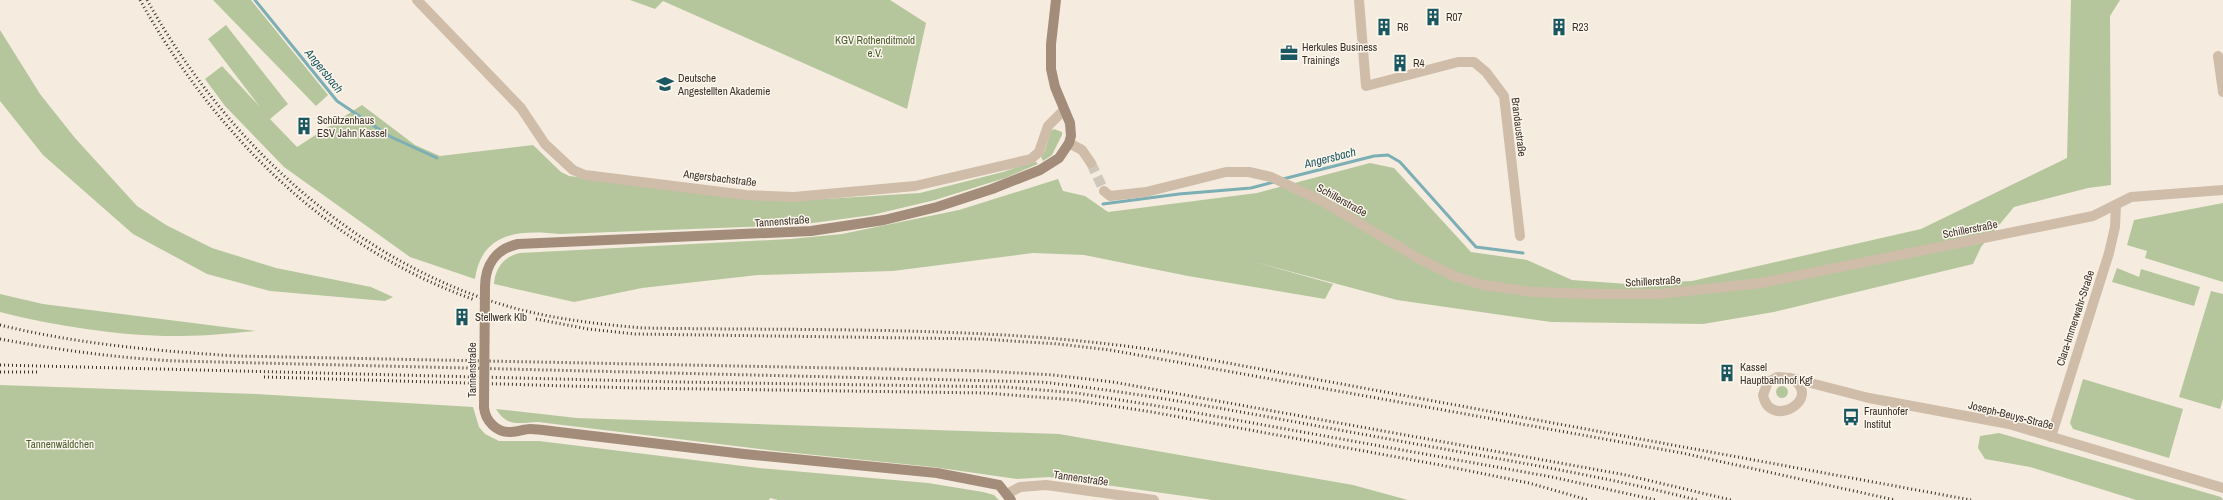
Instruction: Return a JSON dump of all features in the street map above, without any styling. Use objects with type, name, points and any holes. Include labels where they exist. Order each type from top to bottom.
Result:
[{"type":"street","name":"Angersbachstraße","points":[[417,0],[521,108],[545,144],[574,170],[585,174],[746,195],[794,197],[915,186],[1031,159],[1039,152],[1048,126],[1064,110]]},
{"type":"street","points":[[1056,0],[1050,56],[1053,78],[1071,129],[1069,143],[1082,150],[1091,163]]},
{"type":"street","name":"Brandaustraße","points":[[1359,0],[1366,86],[1458,62],[1474,62],[1486,72],[1504,96],[1520,236]]},
{"type":"street","points":[[2218,56],[2223,92]]},
{"type":"street","name":"Tannenstraße","points":[[1069,143],[1059,158],[1026,176],[937,207],[884,220],[812,231],[523,243],[512,245],[500,252],[492,260],[486,270],[485,416],[498,429],[508,432],[530,429],[744,454],[937,472],[999,485],[1009,497],[1020,487],[1046,485],[1154,500]]},
{"type":"street","name":"Schillerstraße","points":[[1104,191],[1110,196],[1146,192],[1226,172],[1248,172],[1271,177],[1303,193],[1456,277],[1484,285],[1533,292],[1659,294],[1761,283],[2093,216],[2131,197],[2223,190]]},
{"type":"street","name":"Clara-Immerwahr-Straße","points":[[2051,437],[2109,253],[2115,227],[2116,205]]},
{"type":"street","name":"Joseph-Beuys-Straße","points":[[1791,378],[1865,398],[1984,419],[2051,437],[2223,488]]},
{"type":"green space","points":[[213,0],[251,0],[328,95],[316,106]]},
{"type":"green space","name":"KGV Rothenditmold e.V.","points":[[630,0],[890,0],[926,23],[907,109],[663,1],[655,9]]},
{"type":"green space","points":[[2071,0],[2120,0],[2110,16],[2111,185],[2088,188],[2014,207],[1981,247],[1973,264],[1774,312],[1703,324],[1551,322],[1397,300],[1248,260],[1333,284],[1325,299],[1188,276],[1084,255],[1033,253],[893,271],[758,275],[642,288],[574,302],[494,284],[496,273],[501,264],[509,257],[520,253],[790,239],[842,234],[959,210],[1058,179],[1063,191],[1085,196],[1108,212],[1257,193],[1370,163],[1394,168],[1471,252],[1527,260],[1572,280],[1628,284],[1692,281],[1921,229],[2067,158]]},
{"type":"green space","points":[[226,25],[288,104],[270,119],[297,147],[362,105],[415,145],[440,156],[533,145],[561,172],[569,176],[746,198],[793,201],[920,193],[1003,172],[1035,161],[1038,164],[1005,178],[935,200],[872,215],[798,225],[560,234],[517,234],[505,237],[494,243],[486,251],[479,263],[475,279],[410,257],[284,167],[225,106],[205,79],[222,66],[260,107],[208,39]]},
{"type":"green space","points":[[0,30],[40,94],[75,138],[137,206],[166,225],[212,248],[276,268],[371,287],[393,297],[385,301],[270,291],[207,274],[133,234],[43,155],[0,101]]},
{"type":"green space","points":[[1054,129],[1062,132],[1062,135],[1052,155],[1043,161],[1041,157],[1045,151],[1051,131]]},
{"type":"green space","points":[[2223,203],[2223,282],[2145,258],[2147,251],[2127,245],[2134,220]]},
{"type":"green space","points":[[2117,268],[2139,277],[2141,269],[2200,287],[2194,306],[2112,282]]},
{"type":"green space","points":[[2211,291],[2223,294],[2223,399],[2220,409],[2179,397]]},
{"type":"green space","points":[[0,294],[43,304],[256,331],[201,336],[160,336],[90,330],[0,312]]},
{"type":"green space","points":[[2083,379],[2183,409],[2169,458],[2073,429],[2070,423]]},
{"type":"green space","name":"Tannenwäldchen","points":[[0,385],[256,394],[473,407],[479,427],[485,434],[499,441],[539,441],[759,468],[928,483],[983,492],[994,495],[999,500],[778,500],[770,498],[769,500],[0,500]]},
{"type":"green space","points":[[1780,386],[1784,386],[1788,392],[1784,398],[1780,398],[1776,394],[1776,390]]},
{"type":"green space","points":[[496,409],[577,418],[1059,434],[1353,485],[1408,500],[1212,500],[1049,477],[1017,479],[933,467],[785,452],[538,422],[514,423],[504,419]]},
{"type":"green space","points":[[1999,433],[2221,497],[2223,500],[2136,500],[2030,467],[1985,459],[1978,448],[1980,436]]},
{"type":"waterway","name":"Angersbach","points":[[255,0],[337,101],[389,136],[437,158]]},
{"type":"waterway","name":"Angersbach","points":[[1283,179],[1374,156],[1388,155],[1400,162],[1476,247],[1523,253]]},
{"type":"waterway","name":"Angersbach","points":[[1103,204],[1179,194],[1251,188],[1274,182]]},
{"type":"tunnel","points":[[1091,163],[1104,191]]},
{"type":"railway","points":[[140,0],[170,50],[203,97],[240,141],[280,181],[324,218],[371,250],[421,278],[475,300]]},
{"type":"railway","points":[[147,0],[178,51],[214,100],[254,146],[298,188],[345,226],[396,258],[450,285],[524,311],[609,325],[643,328],[972,333],[1103,343],[1168,352],[1971,500]]},
{"type":"railway","points":[[536,319],[588,329],[635,334],[982,339],[1058,344],[1110,350],[1682,453],[1895,500]]},
{"type":"railway","points":[[0,325],[29,332],[117,346],[236,356],[986,371],[1053,375],[1113,382],[1626,475],[1731,500]]},
{"type":"railway","points":[[0,339],[88,353],[177,361],[1041,382],[1168,399],[1252,414],[1578,473],[1697,500]]},
{"type":"railway","points":[[0,365],[678,382],[1006,387],[1077,393],[1164,407],[1552,477],[1656,500]]},
{"type":"railway","points":[[0,372],[40,372]]},
{"type":"railway","points":[[264,377],[636,388],[986,393],[1074,400],[1152,412],[1440,465],[1529,483],[1588,500]]},
{"type":"place","name":"R07","points":[[1433,17]]},
{"type":"place","name":"R6","points":[[1384,27]]},
{"type":"place","name":"R23","points":[[1559,27]]},
{"type":"place","name":"Herkules Business Trainings","points":[[1289,53]]},
{"type":"place","name":"R4","points":[[1400,63]]},
{"type":"place","name":"Deutsche Angestellten Akademie","points":[[665,84]]},
{"type":"place","name":"Schützenhaus ESV Jahn Kassel","points":[[304,126]]},
{"type":"place","name":"Stellwerk Klb","points":[[462,317]]},
{"type":"place","name":"Kassel Hauptbahnhof Kgf","points":[[1727,373]]},
{"type":"place","name":"Fraunhofer Institut","points":[[1851,417]]}]
